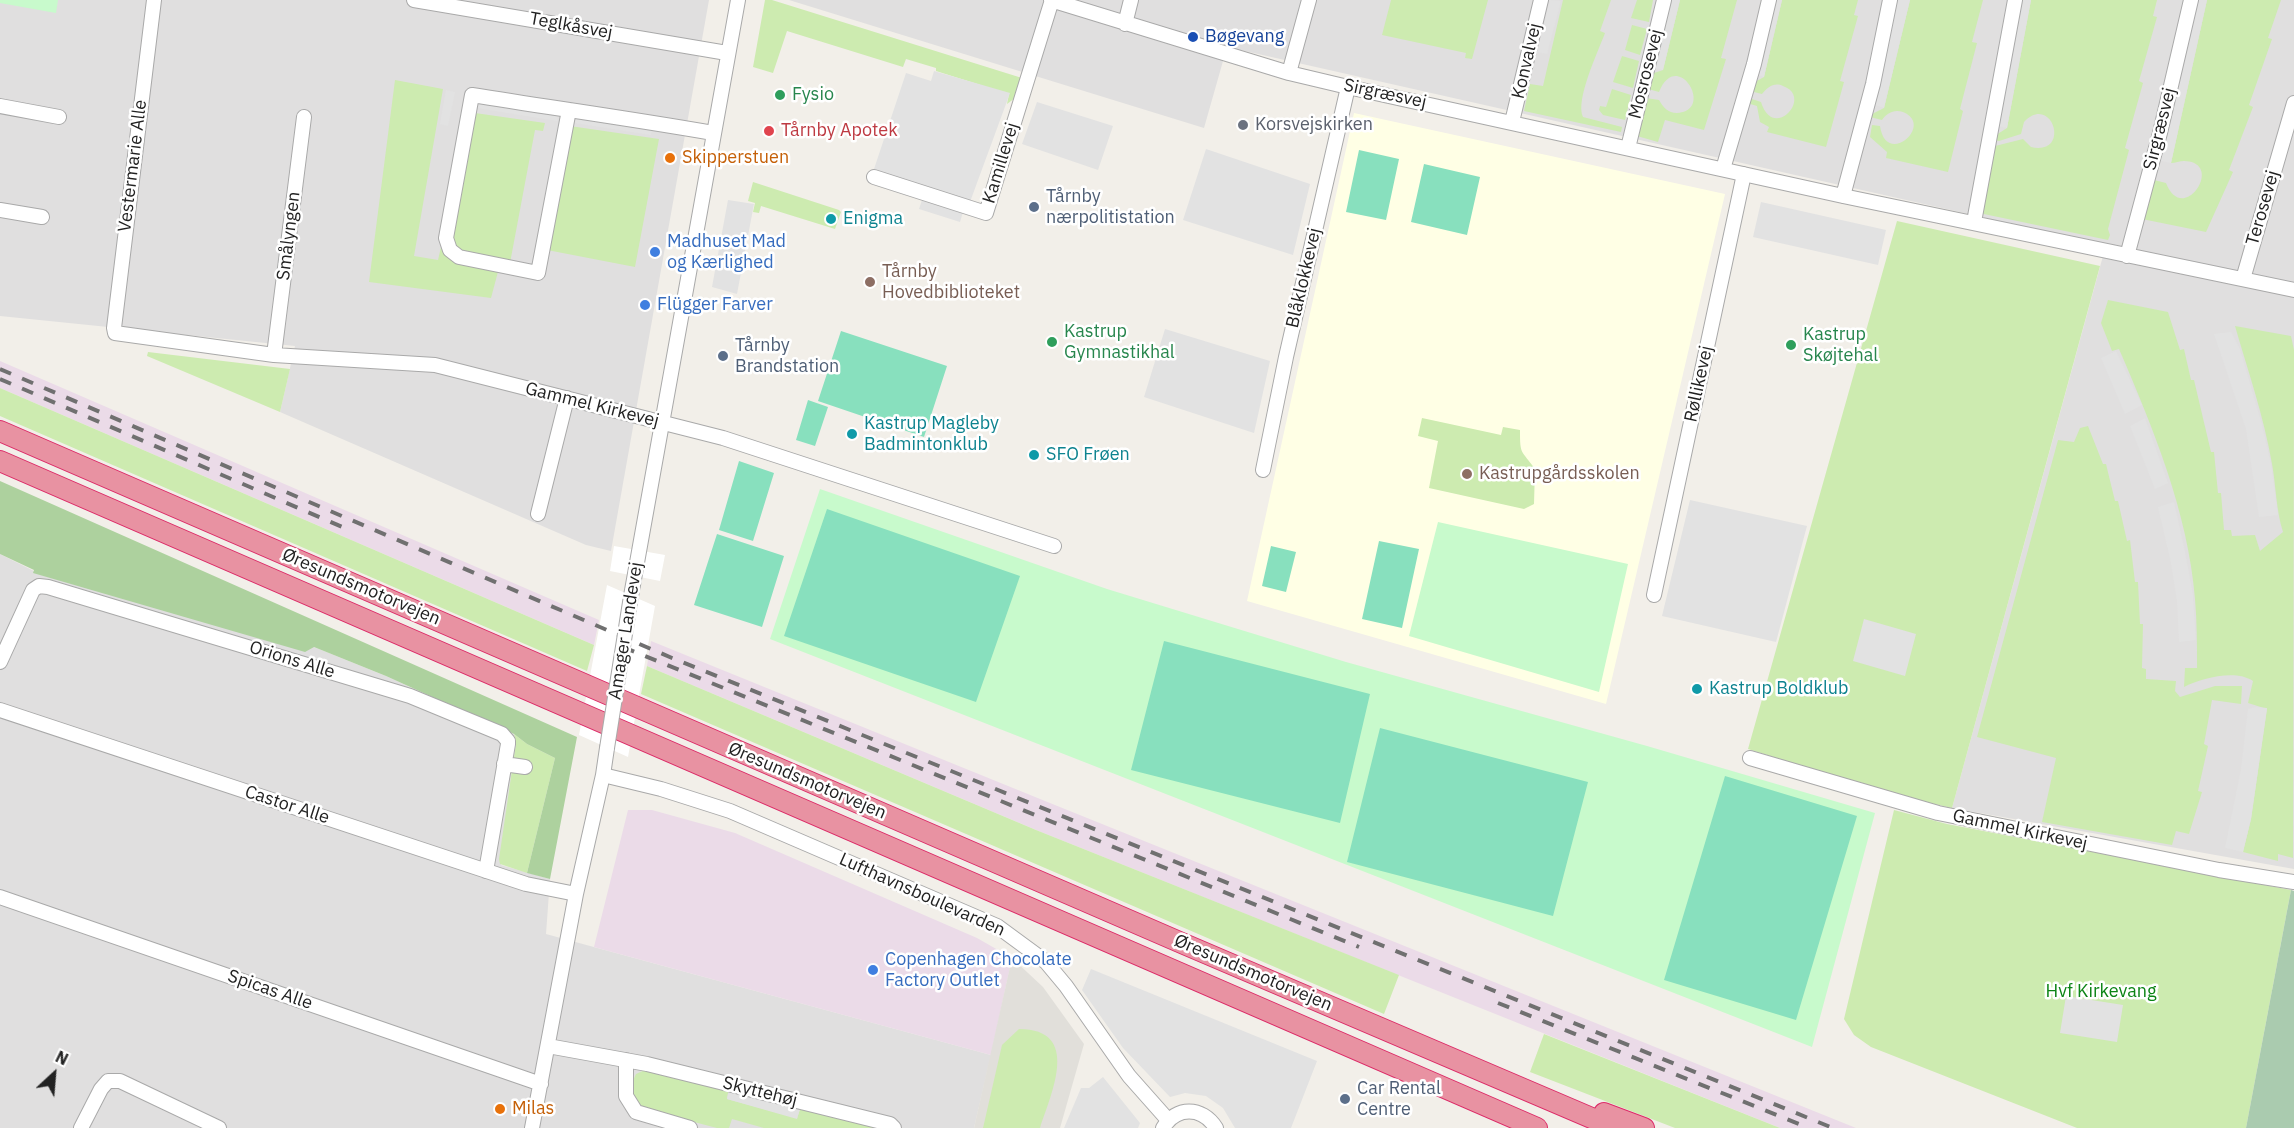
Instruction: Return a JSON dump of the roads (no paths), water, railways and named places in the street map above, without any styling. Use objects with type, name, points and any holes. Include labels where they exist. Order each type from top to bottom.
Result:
[{"type":"highway","name":"Øresundsmotorvejen","points":[[0,431],[1162,935],[1615,1128]]},
{"type":"highway","name":"Øresundsmotorvejen","points":[[0,461],[1537,1128]]},
{"type":"highway","points":[[1505,1080],[1584,1105],[1644,1128]]},
{"type":"street","name":"Vestermarie Alle","points":[[115,333],[133,160],[154,0]]},
{"type":"street","name":"Teglkåsvej","points":[[414,0],[728,53]]},
{"type":"street","name":"Amager Landevej","points":[[532,1128],[576,894],[603,775],[631,596],[738,0]]},
{"type":"street","name":"Sirgræsvej","points":[[1052,0],[1289,73],[1348,87],[1844,196],[2294,290]]},
{"type":"street","name":"Kamillevej","points":[[874,177],[986,213],[1052,0]]},
{"type":"street","points":[[1125,24],[1131,0]]},
{"type":"street","points":[[1289,73],[1309,0]]},
{"type":"street","name":"Konvalvej","points":[[1512,122],[1541,0]]},
{"type":"street","name":"Mosrosevej","points":[[1628,148],[1664,0]]},
{"type":"street","points":[[1723,169],[1754,64],[1769,0]]},
{"type":"street","points":[[1844,196],[1873,84],[1890,0]]},
{"type":"street","points":[[1974,222],[2014,0]]},
{"type":"street","name":"Sirgræsvej","points":[[2127,256],[2160,133],[2191,0]]},
{"type":"street","name":"Blåklokkevej","points":[[1263,470],[1286,357],[1348,87]]},
{"type":"street","points":[[569,110],[538,273],[459,257],[450,250],[446,238],[472,95],[569,110],[713,133]]},
{"type":"street","points":[[0,106],[59,117]]},
{"type":"street","name":"Terosevej","points":[[2243,279],[2294,106]]},
{"type":"street","name":"Smålyngen","points":[[274,355],[304,117]]},
{"type":"street","name":"Røllikevej","points":[[1654,595],[1744,174]]},
{"type":"street","points":[[0,210],[42,217]]},
{"type":"street","name":"Gammel Kirkevej","points":[[115,333],[274,355],[435,365],[723,438],[1054,546]]},
{"type":"street","points":[[538,514],[567,398]]},
{"type":"street","name":"Orions Alle","points":[[0,662],[33,590],[39,586],[48,587],[410,696],[502,735],[507,741],[486,871]]},
{"type":"street","name":"Castor Alle","points":[[0,711],[526,884],[576,894]]},
{"type":"street","name":"Gammel Kirkevej","points":[[1750,758],[1938,813],[2219,870],[2294,882]]},
{"type":"street","points":[[504,764],[525,767]]},
{"type":"street","name":"Lufthavnsboulevarden","points":[[603,775],[661,789],[730,811],[997,926],[1046,962],[1066,986],[1165,1124]]},
{"type":"street","name":"Spicas Alle","points":[[0,897],[541,1084]]},
{"type":"street","name":"Skyttehøj","points":[[548,1046],[686,1073],[890,1124],[894,1128]]},
{"type":"street","points":[[626,1060],[626,1096],[636,1112],[690,1128]]},
{"type":"street","points":[[81,1128],[101,1089],[108,1081],[120,1081],[219,1128]]},
{"type":"street","points":[[1165,1124],[1176,1114],[1194,1111],[1210,1120],[1216,1128]]},
{"type":"railway","points":[[0,369],[672,658],[1833,1128]]},
{"type":"railway","points":[[0,379],[347,529]]},
{"type":"railway","points":[[623,647],[1359,947]]},
{"type":"railway","points":[[1498,1003],[1809,1128]]},
{"type":"place","name":"Bøgevang","points":[[1193,37]]},
{"type":"place","name":"Fysio","points":[[780,95]]},
{"type":"place","name":"Korsvejskirken","points":[[1243,125]]},
{"type":"place","name":"Tårnby Apotek","points":[[769,131]]},
{"type":"place","name":"Skipperstuen","points":[[670,158]]},
{"type":"place","name":"Tårnby nærpolitistation","points":[[1034,207]]},
{"type":"place","name":"Enigma","points":[[831,219]]},
{"type":"place","name":"Madhuset Mad og Kærlighed","points":[[655,252]]},
{"type":"place","name":"Tårnby Hovedbiblioteket","points":[[870,282]]},
{"type":"place","name":"Flügger Farver","points":[[645,305]]},
{"type":"place","name":"Kastrup Gymnastikhal","points":[[1052,342]]},
{"type":"place","name":"Kastrup Skøjtehal","points":[[1791,345]]},
{"type":"place","name":"Tårnby Brandstation","points":[[723,356]]},
{"type":"place","name":"Kastrup Magleby Badmintonklub","points":[[852,434]]},
{"type":"place","name":"SFO Frøen","points":[[1034,455]]},
{"type":"place","name":"Kastrupgårdsskolen","points":[[1467,474]]},
{"type":"place","name":"Kastrup Boldklub","points":[[1697,689]]},
{"type":"place","name":"Copenhagen Chocolate Factory Outlet","points":[[873,970]]},
{"type":"place","name":"Car Rental Centre","points":[[1345,1099]]},
{"type":"place","name":"Milas","points":[[500,1109]]},
{"type":"park label","name":"Hvf Kirkevang","points":[[2101,992]]}]
